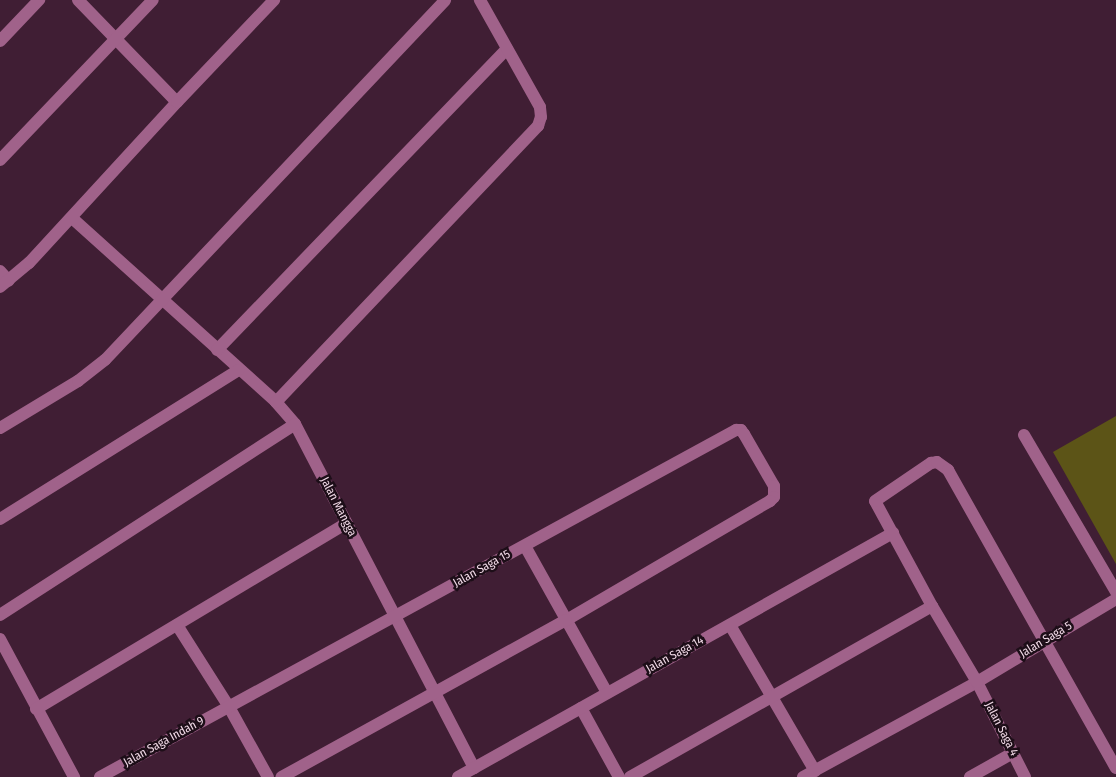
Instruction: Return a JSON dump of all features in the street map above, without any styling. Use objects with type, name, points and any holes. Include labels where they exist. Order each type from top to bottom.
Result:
[{"type":"street","points":[[0,41],[39,0]]},
{"type":"street","points":[[78,0],[176,102]]},
{"type":"street","points":[[0,160],[153,0]]},
{"type":"street","points":[[0,271],[4,284],[29,263],[176,102],[274,0]]},
{"type":"street","points":[[0,428],[78,380],[105,360],[445,0]]},
{"type":"street","points":[[276,402],[538,126],[541,117],[540,107],[480,0]]},
{"type":"street","points":[[217,350],[508,49]]},
{"type":"street","name":"Jalan Mangga","points":[[72,218],[162,298],[238,370],[276,402],[295,424],[474,768]]},
{"type":"street","points":[[0,519],[238,370]]},
{"type":"street","points":[[0,615],[295,424]]},
{"type":"street","name":"Jalan Saga 15","points":[[229,707],[736,430],[740,430],[774,486],[774,497],[770,502],[566,620]]},
{"type":"street","points":[[1024,435],[1116,592]]},
{"type":"street","name":"Jalan Saga 4","points":[[1025,777],[977,682],[932,606],[875,501],[931,463],[937,462],[948,470],[1045,641]]},
{"type":"street","points":[[36,709],[346,523]]},
{"type":"street","name":"Jalan Saga 14","points":[[458,777],[893,533]]},
{"type":"street","points":[[525,546],[607,693]]},
{"type":"street","name":"Jalan Saga 5","points":[[809,774],[977,682],[1116,599]]},
{"type":"street","points":[[630,777],[932,606]]},
{"type":"street","points":[[282,777],[566,620]]},
{"type":"street","points":[[177,624],[229,707],[268,777]]},
{"type":"street","points":[[730,625],[772,697],[809,774]]},
{"type":"street","points":[[0,639],[74,777]]},
{"type":"street","points":[[1045,641],[1116,768]]},
{"type":"street","name":"Jalan Saga Indah 9","points":[[100,777],[229,707]]},
{"type":"street","points":[[581,708],[619,777]]},
{"type":"street","points":[[970,777],[1013,753]]},
{"type":"shaded area","points":[[1116,416],[1116,564],[1053,452]]}]
